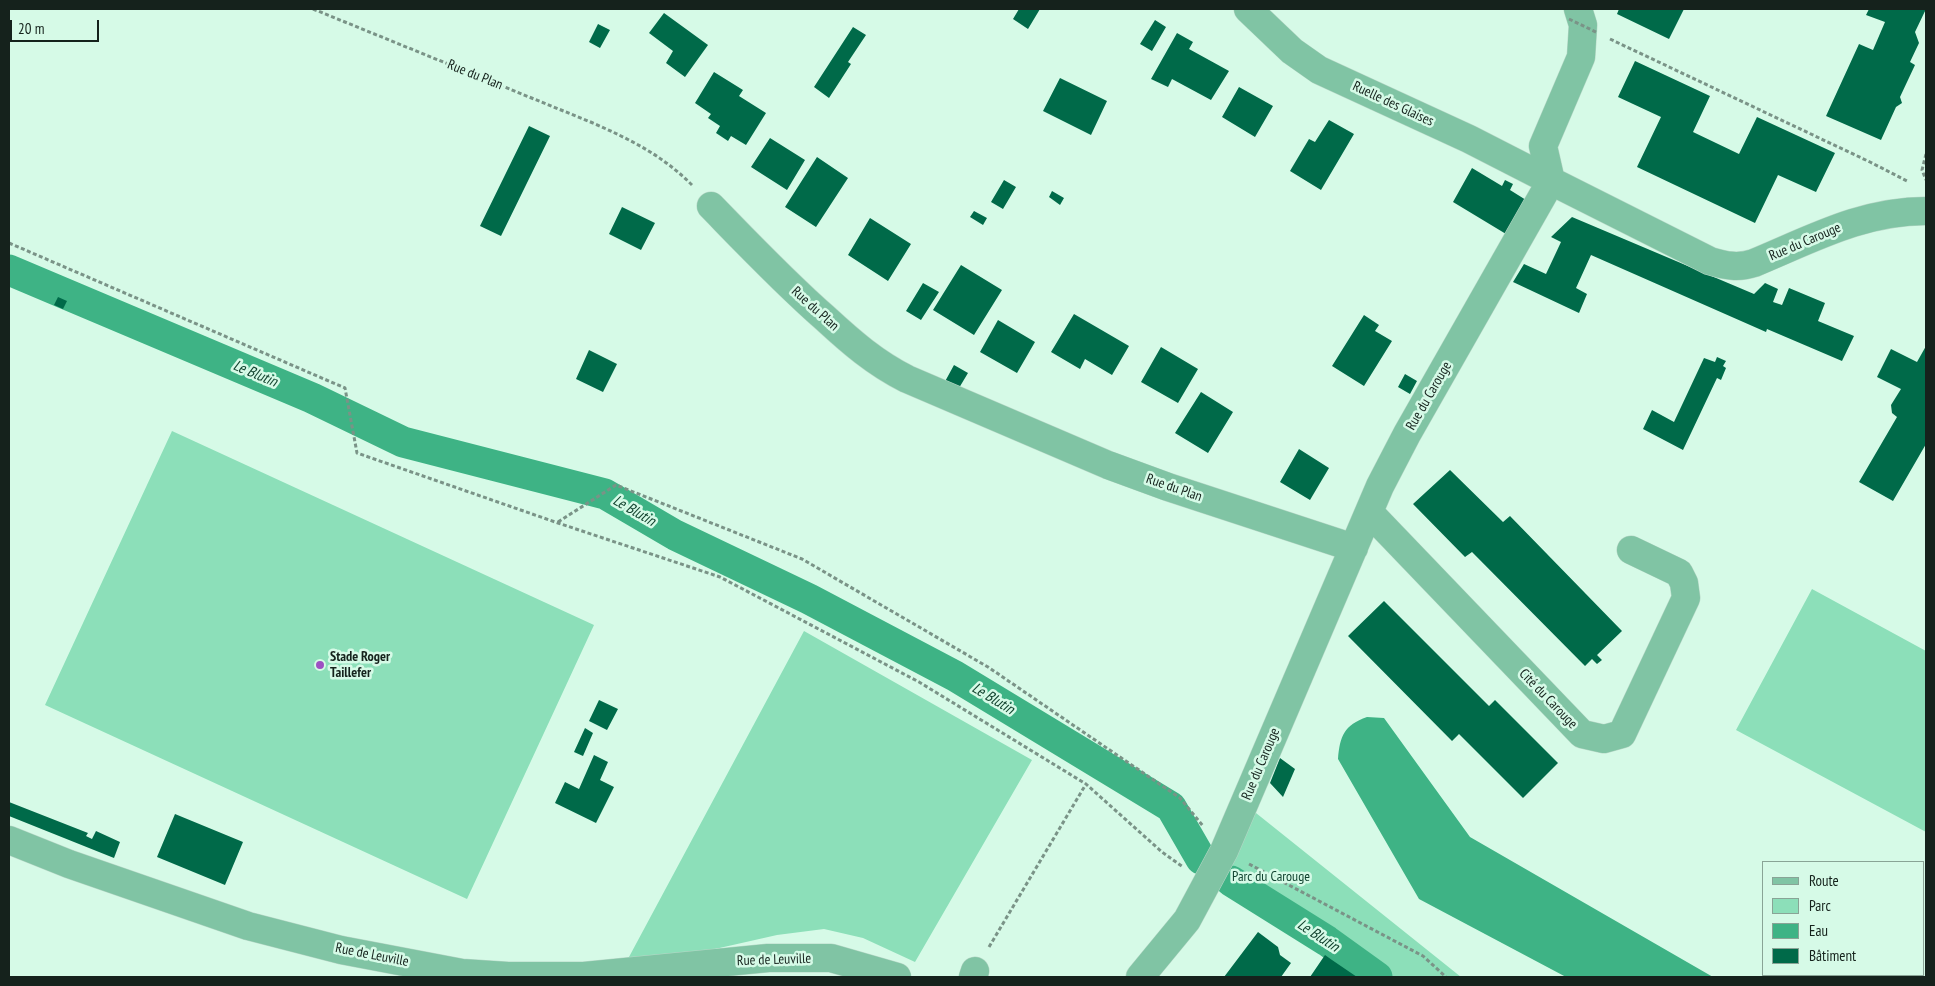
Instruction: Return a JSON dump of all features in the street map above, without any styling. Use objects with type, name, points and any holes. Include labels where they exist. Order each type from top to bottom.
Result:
[{"type":"street","name":"Ruelle des Glaises","points":[[1248,9],[1292,51],[1319,70],[1469,139],[1551,181]]},
{"type":"street","points":[[1551,181],[1543,146],[1581,56],[1583,25],[1573,14]]},
{"type":"street","name":"Rue du Carouge","points":[[1140,977],[1187,920],[1224,851],[1380,486],[1407,434],[1551,181],[1710,261],[1733,266],[1744,266],[1754,263],[1843,226],[1874,216],[1906,211],[1926,211]]},
{"type":"street","name":"Rue du Plan","points":[[711,206],[796,293],[862,352],[906,379],[1108,465],[1168,487],[1354,548]]},
{"type":"street","name":"Cité du Carouge","points":[[1369,512],[1582,734],[1604,739],[1622,734],[1686,598],[1684,583],[1679,573],[1631,550]]},
{"type":"street","name":"Rue de Leuville","points":[[9,840],[69,864],[248,926],[340,950],[462,973],[508,976],[584,976],[768,958],[799,968],[831,958],[897,977]]},
{"type":"path","name":"Rue du Plan","points":[[313,9],[636,142],[675,169],[711,206]]},
{"type":"path","points":[[1573,14],[1598,33],[1870,162],[1906,181]]},
{"type":"path","points":[[1926,154],[1922,170],[1926,180]]},
{"type":"path","points":[[9,243],[345,388],[358,453],[720,577],[919,682],[1086,784],[1162,852],[1206,885]]},
{"type":"path","points":[[558,523],[616,484],[802,558],[988,667],[1180,798],[1224,851],[1423,956],[1446,977]]},
{"type":"path","points":[[974,974],[1086,784]]},
{"type":"green space","name":"Stade Roger Taillefer","points":[[172,431],[594,625],[467,899],[45,705]]},
{"type":"green space","points":[[1812,589],[1926,651],[1926,832],[1736,730]]},
{"type":"green space","points":[[804,631],[1032,760],[915,962],[863,938],[824,929],[777,935],[622,970]]},
{"type":"green space","name":"Parc du Carouge","points":[[1251,809],[1461,977],[1358,977],[1217,890]]},
{"type":"water","points":[[1367,717],[1384,718],[1470,837],[1713,977],[1566,977],[1419,899],[1338,759],[1340,744],[1345,732],[1353,724]]},
{"type":"building","points":[[1019,9],[1040,9],[1028,29],[1013,19]]},
{"type":"building","points":[[1619,9],[1684,9],[1669,39],[1617,14]]},
{"type":"building","points":[[1869,9],[1926,9],[1915,32],[1919,43],[1910,62],[1915,65],[1900,97],[1902,103],[1896,107],[1881,140],[1826,116],[1859,44],[1873,50],[1885,22],[1866,15]]},
{"type":"building","points":[[664,13],[708,45],[685,77],[666,63],[673,51],[649,33]]},
{"type":"building","points":[[1155,20],[1166,27],[1152,51],[1140,44]]},
{"type":"building","points":[[598,24],[610,30],[600,48],[589,42]]},
{"type":"building","points":[[853,27],[866,35],[848,62],[851,64],[829,98],[814,87]]},
{"type":"building","points":[[1177,33],[1193,42],[1189,49],[1229,71],[1211,100],[1172,79],[1168,87],[1151,79]]},
{"type":"building","points":[[1635,61],[1710,96],[1693,132],[1739,154],[1757,117],[1835,153],[1816,192],[1778,175],[1755,223],[1637,167],[1661,117],[1618,97]]},
{"type":"building","points":[[714,72],[743,90],[739,96],[766,113],[746,145],[731,136],[728,141],[716,133],[720,126],[708,118],[711,114],[695,103]]},
{"type":"building","points":[[1060,78],[1107,101],[1091,135],[1043,111]]},
{"type":"building","points":[[1239,87],[1273,106],[1255,137],[1222,117]]},
{"type":"building","points":[[1329,120],[1354,134],[1321,190],[1290,171],[1309,139],[1315,142]]},
{"type":"building","points":[[529,126],[550,136],[501,236],[480,226]]},
{"type":"building","points":[[770,138],[805,160],[787,190],[751,167]]},
{"type":"building","points":[[817,157],[848,178],[816,227],[785,207]]},
{"type":"building","points":[[1472,168],[1502,186],[1505,180],[1513,184],[1510,190],[1526,200],[1506,234],[1453,202]]},
{"type":"building","points":[[1004,180],[1016,187],[1003,209],[991,202]]},
{"type":"building","points":[[1052,191],[1064,198],[1060,205],[1049,197]]},
{"type":"building","points":[[622,207],[655,223],[641,250],[609,234]]},
{"type":"building","points":[[974,211],[987,218],[983,225],[970,217]]},
{"type":"building","points":[[1572,217],[1754,294],[1765,283],[1778,289],[1773,302],[1782,305],[1789,288],[1825,303],[1818,321],[1854,336],[1842,361],[1767,329],[1766,332],[1591,255],[1576,288],[1587,294],[1579,313],[1513,282],[1524,264],[1546,274],[1561,242],[1551,237]]},
{"type":"building","points":[[870,218],[911,244],[888,281],[848,255]]},
{"type":"building","points":[[961,265],[1002,290],[974,335],[933,310]]},
{"type":"building","points":[[923,283],[939,292],[921,320],[906,311]]},
{"type":"building","points":[[58,297],[67,301],[63,309],[54,305]]},
{"type":"building","points":[[1074,314],[1129,346],[1112,375],[1085,359],[1080,369],[1051,352]]},
{"type":"building","points":[[1364,315],[1379,325],[1375,331],[1392,341],[1364,386],[1332,366]]},
{"type":"building","points":[[998,320],[1035,342],[1017,373],[980,352]]},
{"type":"building","points":[[1926,346],[1926,444],[1893,501],[1859,482],[1897,417],[1892,413],[1891,405],[1901,389],[1877,377],[1891,349],[1917,362]]},
{"type":"building","points":[[1161,347],[1198,369],[1178,403],[1141,382]]},
{"type":"building","points":[[589,350],[617,364],[603,392],[576,379]]},
{"type":"building","points":[[1717,357],[1726,361],[1723,366],[1726,368],[1721,380],[1717,378],[1683,450],[1643,429],[1652,410],[1674,422],[1704,358],[1715,362]]},
{"type":"building","points":[[954,365],[968,373],[956,393],[942,387]]},
{"type":"building","points":[[1405,374],[1417,381],[1410,394],[1398,387]]},
{"type":"building","points":[[1201,392],[1233,412],[1208,453],[1175,433]]},
{"type":"building","points":[[1299,449],[1329,468],[1310,500],[1280,482]]},
{"type":"building","points":[[1450,470],[1503,522],[1510,516],[1622,631],[1597,655],[1602,660],[1597,664],[1592,659],[1585,666],[1472,552],[1465,557],[1413,504]]},
{"type":"building","points":[[1384,601],[1489,706],[1495,700],[1558,763],[1523,798],[1459,734],[1452,741],[1348,636]]},
{"type":"building","points":[[599,700],[618,709],[607,730],[589,721]]},
{"type":"building","points":[[585,728],[593,733],[583,756],[574,752]]},
{"type":"building","points":[[594,755],[608,762],[600,780],[614,787],[596,823],[555,803],[565,782],[579,789]]},
{"type":"building","points":[[1280,758],[1295,769],[1283,797],[1270,783]]},
{"type":"building","points":[[9,802],[88,833],[86,836],[92,839],[96,831],[120,842],[114,858],[9,816]]},
{"type":"building","points":[[175,814],[243,842],[225,885],[157,857]]},
{"type":"building","points":[[1258,932],[1278,947],[1280,955],[1291,963],[1281,977],[1224,977]]},
{"type":"building","points":[[1325,955],[1332,960],[1357,977],[1310,977]]},
{"type":"waterway","name":"Le Blutin","points":[[9,270],[312,398],[403,442],[605,494],[675,535],[809,599],[955,676],[1171,807],[1201,859]]},
{"type":"waterway","name":"Le Blutin","points":[[1231,881],[1327,941],[1377,977]]},
{"type":"place","name":"Stade Roger Taillefer","points":[[320,665]]}]
